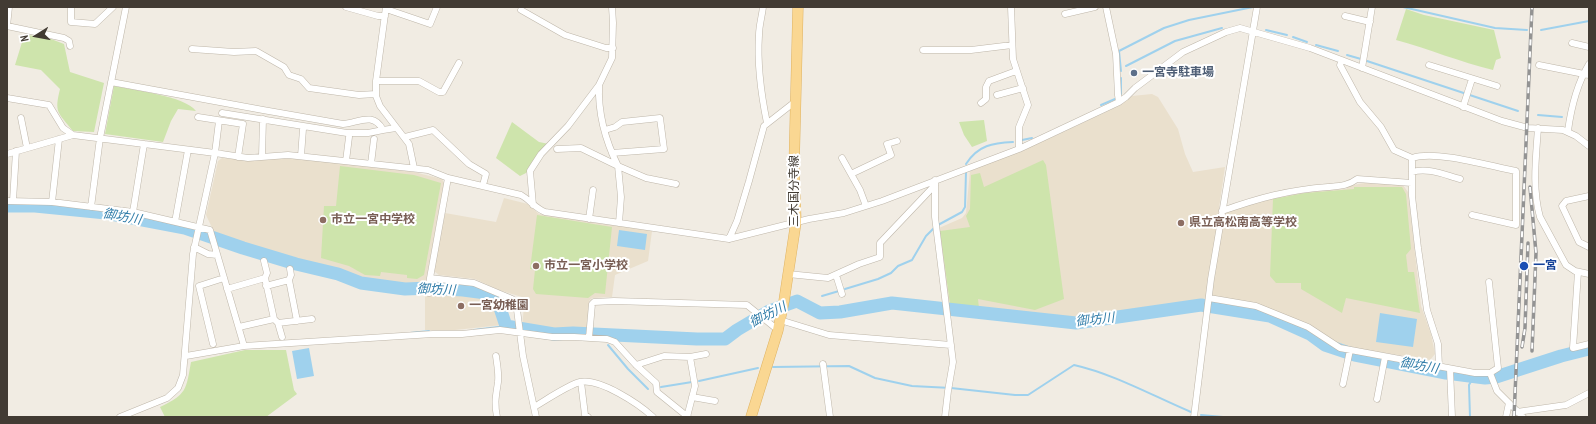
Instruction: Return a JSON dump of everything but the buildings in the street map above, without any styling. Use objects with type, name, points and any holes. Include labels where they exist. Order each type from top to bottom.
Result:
[{"type":"main road","name":"三木国分寺線","points":[[751,417],[778,330],[796,222],[794,169],[798,7]]},
{"type":"street","points":[[9,7],[7,26],[64,38],[69,42],[70,46]]},
{"type":"street","points":[[71,7],[72,22],[95,24],[113,7]]},
{"type":"street","points":[[90,207],[100,138],[126,7]]},
{"type":"street","points":[[346,7],[378,16],[385,16]]},
{"type":"street","points":[[414,168],[409,144],[380,106],[376,94],[376,81],[386,8],[430,24],[437,7]]},
{"type":"street","points":[[533,205],[530,171],[541,154],[568,126],[599,85],[612,58],[612,7]]},
{"type":"street","points":[[763,7],[759,34],[759,63],[761,93],[767,123]]},
{"type":"street","points":[[1011,7],[1012,45],[1016,71],[1028,105],[1019,127],[1019,149]]},
{"type":"street","points":[[1065,14],[1095,7]]},
{"type":"street","points":[[1106,7],[1116,54],[1118,95],[1120,102]]},
{"type":"street","points":[[1194,417],[1222,210],[1257,7]]},
{"type":"street","points":[[1362,68],[1372,7]]},
{"type":"street","points":[[521,10],[565,35],[606,48],[612,48]]},
{"type":"street","points":[[1345,16],[1370,22]]},
{"type":"street","points":[[7,154],[73,135],[238,157],[288,155],[414,168],[428,170],[448,178],[521,194],[526,197],[537,209],[545,212],[729,239],[796,222],[837,215],[866,206],[935,182],[1019,149],[1120,102],[1126,98],[1134,88],[1183,52],[1231,29],[1240,28],[1310,48],[1509,124],[1528,128],[1568,131],[1589,146]]},
{"type":"street","points":[[1572,43],[1589,46]]},
{"type":"street","points":[[924,50],[971,50],[1012,45]]},
{"type":"street","points":[[192,49],[234,52],[256,51],[284,68],[289,75],[301,79],[309,88],[359,95],[376,94]]},
{"type":"street","points":[[1342,60],[1340,65],[1360,102],[1381,127],[1394,150],[1412,158],[1421,155],[1440,156],[1516,171],[1516,225],[1472,215]]},
{"type":"street","points":[[376,81],[419,81],[439,92],[443,92],[459,63]]},
{"type":"street","points":[[1568,131],[1571,110],[1589,64]]},
{"type":"street","points":[[1429,65],[1497,86]]},
{"type":"street","points":[[1539,65],[1586,74]]},
{"type":"street","points":[[981,103],[986,98],[986,87],[989,81],[1016,71]]},
{"type":"street","points":[[1463,107],[1472,79]]},
{"type":"street","points":[[111,82],[343,124],[352,123],[360,119],[374,120],[380,124],[383,130]]},
{"type":"street","points":[[599,85],[599,95],[605,130],[612,153],[618,166],[621,197],[619,223]]},
{"type":"street","points":[[997,95],[1023,88]]},
{"type":"street","points":[[7,98],[49,105],[63,128],[73,135]]},
{"type":"street","points":[[729,239],[737,221],[749,181],[760,135],[764,126],[796,101]]},
{"type":"street","points":[[222,113],[347,133],[368,133],[396,128]]},
{"type":"street","points":[[198,117],[243,124],[238,157]]},
{"type":"street","points":[[21,118],[27,148]]},
{"type":"street","points":[[605,130],[616,127],[622,122],[660,118],[664,149],[612,153]]},
{"type":"street","points":[[262,156],[263,120]]},
{"type":"street","points":[[120,417],[167,398],[178,388],[183,375],[186,356],[194,248],[215,153],[219,121]]},
{"type":"street","points":[[1538,128],[1536,163],[1537,209],[1540,218],[1566,265],[1578,272],[1589,274]]},
{"type":"street","points":[[301,156],[303,129]]},
{"type":"street","points":[[404,137],[433,130],[469,164],[486,174],[483,185]]},
{"type":"street","points":[[346,161],[349,137]]},
{"type":"street","points":[[52,202],[59,139]]},
{"type":"street","points":[[371,164],[374,139]]},
{"type":"street","points":[[851,174],[891,155],[887,144],[897,141]]},
{"type":"street","points":[[133,212],[144,144]]},
{"type":"street","points":[[557,149],[581,148],[646,178],[676,184]]},
{"type":"street","points":[[175,222],[188,150]]},
{"type":"street","points":[[16,151],[10,201],[52,202],[133,212],[175,222],[198,231],[210,230],[243,343]]},
{"type":"street","points":[[842,158],[860,190],[866,206]]},
{"type":"street","points":[[1412,158],[1412,196],[1418,248],[1427,310],[1438,344],[1439,367]]},
{"type":"street","points":[[1412,172],[1419,170],[1430,171],[1460,179]]},
{"type":"street","points":[[429,293],[429,281],[448,178]]},
{"type":"street","points":[[1222,210],[1275,194],[1302,189],[1350,185],[1357,179],[1412,183]]},
{"type":"street","points":[[788,274],[828,278],[859,264],[880,257],[880,243],[935,182]]},
{"type":"street","points":[[935,182],[935,217],[953,362],[948,388],[945,417]]},
{"type":"street","points":[[589,219],[593,190]]},
{"type":"street","points":[[1589,196],[1566,201],[1562,206],[1579,242],[1589,247]]},
{"type":"street","points":[[194,248],[208,254],[217,255]]},
{"type":"street","points":[[227,289],[264,278],[267,273],[264,261]]},
{"type":"street","points":[[290,269],[291,275],[289,280],[298,321]]},
{"type":"street","points":[[1578,272],[1573,348],[1589,344]]},
{"type":"street","points":[[836,275],[842,294]]},
{"type":"street","points":[[213,344],[199,286],[224,278]]},
{"type":"street","points":[[264,278],[282,337]]},
{"type":"street","points":[[266,286],[289,280]]},
{"type":"street","points":[[429,281],[474,283],[516,302],[536,417]]},
{"type":"street","points":[[1489,282],[1498,368],[1491,375]]},
{"type":"street","points":[[1209,299],[1256,306],[1308,327],[1340,348],[1385,360],[1439,367],[1450,372],[1491,375]]},
{"type":"street","points":[[590,336],[592,304],[594,302],[747,305],[762,319],[778,330]]},
{"type":"street","points":[[781,316],[829,335],[951,345]]},
{"type":"street","points":[[239,328],[276,321],[298,321],[312,319]]},
{"type":"street","points":[[186,356],[243,343],[462,334],[520,329],[552,338],[590,336],[615,342],[636,365],[656,383],[657,392],[688,417],[695,386],[695,378],[690,357]]},
{"type":"street","points":[[1343,384],[1350,350]]},
{"type":"street","points":[[636,365],[664,356],[690,357],[706,354]]},
{"type":"street","points":[[496,356],[498,382],[495,392],[495,408],[497,417]]},
{"type":"street","points":[[1377,399],[1385,360]]},
{"type":"street","points":[[822,364],[830,417]]},
{"type":"street","points":[[1450,372],[1452,417]]},
{"type":"street","points":[[1491,375],[1498,391],[1523,417]]},
{"type":"street","points":[[534,407],[581,382],[597,383],[629,398],[643,407],[653,417]]},
{"type":"street","points":[[581,382],[585,415],[588,417]]},
{"type":"street","points":[[1518,412],[1566,405],[1589,393]]},
{"type":"street","points":[[692,397],[715,401]]},
{"type":"street","points":[[1506,417],[1509,403]]},
{"type":"shaded area","name":"県立高松南高等学校","points":[[1152,94],[1158,97],[1178,129],[1185,154],[1193,172],[1225,167],[1218,215],[1262,200],[1304,191],[1346,189],[1348,186],[1364,183],[1403,185],[1408,192],[1421,306],[1431,334],[1435,354],[1430,360],[1341,346],[1257,304],[1206,299],[1079,321],[949,306],[939,228],[962,218],[966,213],[970,171],[1046,140],[1119,106],[1132,96]]},
{"type":"shaded area","name":"市立一宮中学校","points":[[222,158],[253,160],[280,158],[303,159],[414,172],[442,179],[444,183],[426,282],[408,285],[382,284],[359,280],[338,270],[237,243],[215,234],[206,215],[218,161]]},
{"type":"shaded area","name":"市立一宮小学校","points":[[504,198],[528,204],[539,214],[652,231],[648,261],[615,275],[612,297],[592,298],[589,301],[588,332],[549,332],[522,326],[525,298],[499,290],[475,279],[439,275],[434,271],[445,213],[496,222]]},
{"type":"shaded area","name":"一宮幼稚園","points":[[452,290],[483,294],[494,299],[501,314],[502,325],[455,330],[425,330],[425,291]]},
{"type":"green space","points":[[1406,9],[1424,15],[1494,30],[1501,58],[1496,60],[1493,70],[1396,40]]},
{"type":"green space","points":[[28,35],[51,39],[64,44],[70,72],[104,83],[94,132],[73,131],[59,112],[57,103],[60,89],[41,70],[15,65],[23,39]]},
{"type":"green space","points":[[114,86],[181,101],[196,111],[178,109],[171,121],[163,142],[105,134]]},
{"type":"green space","points":[[984,120],[987,141],[972,147],[964,135],[959,122]]},
{"type":"green space","points":[[512,122],[539,142],[549,144],[526,173],[520,176],[496,158]]},
{"type":"green space","points":[[1043,160],[1046,165],[1064,299],[1035,310],[978,299],[979,308],[950,304],[940,231],[970,227],[966,216],[970,209],[971,175],[980,173],[984,187]]},
{"type":"green space","points":[[340,166],[414,175],[441,183],[424,275],[417,279],[407,278],[407,275],[381,272],[380,276],[365,275],[349,266],[321,258],[324,206],[336,206]]},
{"type":"green space","points":[[1354,187],[1402,187],[1406,194],[1411,249],[1406,255],[1408,272],[1414,272],[1420,313],[1346,298],[1342,313],[1301,289],[1301,283],[1276,283],[1270,276],[1273,199],[1305,193],[1354,189]]},
{"type":"green space","points":[[537,215],[612,227],[605,294],[595,293],[588,298],[536,294],[533,289],[535,270],[530,269]]},
{"type":"green space","points":[[245,350],[286,350],[294,390],[297,394],[266,417],[165,417],[160,407],[176,398],[184,390],[188,379],[191,362]]},
{"type":"water","points":[[619,230],[647,234],[645,250],[617,246]]},
{"type":"water","points":[[1380,313],[1417,319],[1413,347],[1376,342]]},
{"type":"water","points":[[309,348],[314,376],[297,379],[292,351]]},
{"type":"waterway","points":[[1121,71],[1119,51],[1164,28],[1189,20],[1253,7]]},
{"type":"waterway","points":[[1403,7],[1495,28],[1527,30]]},
{"type":"waterway","points":[[1541,30],[1589,21]]},
{"type":"waterway","points":[[1126,66],[1175,41],[1222,28]]},
{"type":"waterway","points":[[1266,30],[1287,35]]},
{"type":"waterway","points":[[1293,37],[1307,42]]},
{"type":"waterway","points":[[1316,45],[1338,51]]},
{"type":"waterway","points":[[1347,55],[1361,59]]},
{"type":"waterway","points":[[1367,61],[1518,111]]},
{"type":"waterway","points":[[1121,78],[1121,94]]},
{"type":"waterway","points":[[1101,105],[1115,99]]},
{"type":"waterway","points":[[1538,115],[1562,117]]},
{"type":"waterway","points":[[1022,140],[1032,138]]},
{"type":"waterway","points":[[966,164],[976,153],[986,146],[1013,142]]},
{"type":"waterway","points":[[938,225],[962,212],[965,207],[966,172]]},
{"type":"waterway","name":"御坊川","points":[[7,206],[35,206],[106,213],[185,228],[243,248],[296,264],[338,274],[361,283],[405,289],[430,288],[486,293],[497,299],[506,326],[554,334],[573,333],[725,339],[769,311],[797,301],[820,313],[840,312],[892,303],[1076,323],[1201,305],[1270,316],[1310,334],[1325,345],[1355,355],[1446,373],[1485,378],[1496,377],[1561,356],[1589,349]]},
{"type":"waterway","points":[[845,289],[878,279],[891,273],[898,266],[912,260],[926,236],[934,228]]},
{"type":"waterway","points":[[822,296],[839,291]]},
{"type":"waterway","points":[[474,330],[506,326]]},
{"type":"waterway","points":[[410,333],[429,331]]},
{"type":"waterway","points":[[608,345],[628,369],[648,389]]},
{"type":"waterway","points":[[773,367],[849,366],[875,378],[912,386],[1028,395],[1074,365],[1119,380],[1191,412]]},
{"type":"waterway","points":[[699,381],[758,368]]},
{"type":"waterway","points":[[1470,417],[1469,385],[1474,376]]},
{"type":"waterway","points":[[661,387],[692,382]]},
{"type":"waterway","points":[[1201,415],[1223,417]]},
{"type":"railway","points":[[1514,417],[1532,7]]},
{"type":"railway","points":[[1530,187],[1536,253],[1532,351]]},
{"type":"railway","points":[[1522,347],[1525,328],[1528,243]]},
{"type":"place","name":"一宮寺駐車場","points":[[1134,73]]},
{"type":"place","name":"市立一宮中学校","points":[[323,220]]},
{"type":"place","name":"県立高松南高等学校","points":[[1181,223]]},
{"type":"place","name":"市立一宮小学校","points":[[536,266]]},
{"type":"place","name":"一宮","points":[[1524,266]]},
{"type":"place","name":"一宮幼稚園","points":[[461,306]]}]
